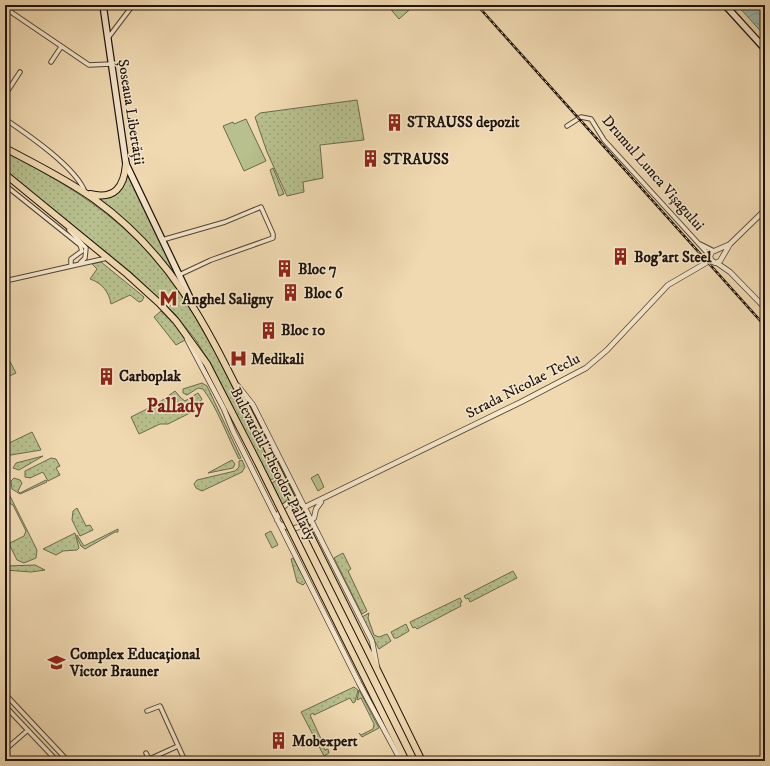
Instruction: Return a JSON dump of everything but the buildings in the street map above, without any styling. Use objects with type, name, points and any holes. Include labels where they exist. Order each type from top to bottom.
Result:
[{"type":"main road","name":"Șoseaua Libertății","points":[[103,5],[126,164],[192,303]]},
{"type":"main road","points":[[725,5],[765,49]]},
{"type":"main road","name":"Bulevardul Theodor Pallady","points":[[5,148],[86,193],[114,214],[151,249],[172,273],[192,303],[233,381],[422,761]]},
{"type":"main road","points":[[86,193],[103,196],[115,191],[122,182],[126,164]]},
{"type":"main road","name":"Bulevardul Theodor Pallady","points":[[5,174],[150,294],[185,332],[209,367],[406,761]]},
{"type":"street","points":[[108,39],[134,5]]},
{"type":"street","points":[[5,8],[91,66],[111,64]]},
{"type":"street","points":[[52,62],[61,47]]},
{"type":"street","points":[[5,95],[20,72]]},
{"type":"street","name":"Drumul Lunca Vișagului","points":[[567,126],[581,117],[591,120],[604,140],[710,258]]},
{"type":"street","points":[[5,119],[35,140],[58,160],[80,182],[86,193]]},
{"type":"street","points":[[5,185],[80,245],[82,251],[71,259],[71,266]]},
{"type":"street","points":[[162,240],[224,222],[261,207],[264,212],[273,234],[272,238],[211,260],[178,275]]},
{"type":"street","name":"Strada Nicolae Teclu","points":[[717,262],[730,244],[765,210]]},
{"type":"street","points":[[65,224],[86,248],[85,258],[78,264]]},
{"type":"street","name":"Drumul Lunca Vișagului","points":[[697,242],[716,251]]},
{"type":"street","name":"Strada Nicolae Teclu","points":[[304,505],[323,499],[521,402],[586,368],[607,350],[665,287],[710,258],[716,251],[730,244]]},
{"type":"street","points":[[716,251],[730,272]]},
{"type":"street","points":[[5,281],[108,258]]},
{"type":"street","points":[[710,258],[730,272],[765,308]]},
{"type":"street","points":[[185,332],[188,342],[224,409],[231,427],[359,683],[401,761]]},
{"type":"street","name":"Bulevardul Theodor Pallady","points":[[233,381],[253,405],[312,520],[372,641],[377,670]]},
{"type":"street","points":[[278,522],[286,528],[293,529],[312,520],[317,507],[323,499]]},
{"type":"street","points":[[278,522],[280,511],[287,504],[297,502],[304,505]]},
{"type":"street","points":[[5,694],[68,761]]},
{"type":"street","points":[[5,706],[57,761]]},
{"type":"street","points":[[147,711],[160,706],[185,761]]},
{"type":"street","points":[[5,750],[28,730]]},
{"type":"street","points":[[146,753],[147,760],[178,746]]},
{"type":"green space","points":[[387,5],[415,5],[399,19]]},
{"type":"green space","points":[[357,100],[364,140],[320,145],[323,178],[303,182],[304,192],[287,196],[267,152],[255,117],[260,113]]},
{"type":"green space","points":[[246,119],[266,161],[244,171],[223,126],[233,122],[234,124]]},
{"type":"green space","points":[[5,152],[81,195],[124,229],[164,270],[191,308],[208,337],[268,456],[276,477],[271,480],[269,479],[211,364],[195,339],[175,314],[132,273],[5,170]]},
{"type":"green space","points":[[273,168],[284,194],[279,196],[270,170]]},
{"type":"green space","points":[[127,175],[179,280],[142,236],[99,199],[110,197]]},
{"type":"green space","points":[[101,262],[144,297],[142,301],[139,302],[130,295],[111,304],[109,296],[104,288],[90,279],[97,269],[92,264]]},
{"type":"green space","points":[[161,311],[177,325],[185,340],[176,345],[154,317]]},
{"type":"green space","points":[[5,352],[16,373],[5,378]]},
{"type":"green space","points":[[202,383],[207,386],[241,458],[239,459],[218,414],[203,389],[198,388],[187,395],[183,393],[183,389]]},
{"type":"green space","points":[[175,391],[185,401],[198,393],[202,399],[192,412],[168,424],[160,424],[139,434],[131,417],[157,404]]},
{"type":"green space","points":[[32,432],[41,450],[5,456],[5,445]]},
{"type":"green space","points":[[43,456],[19,470],[13,468],[16,463]]},
{"type":"green space","points":[[51,458],[56,459],[60,466],[56,468],[60,475],[48,481],[43,472],[30,478],[25,477],[25,471]]},
{"type":"green space","points":[[232,460],[235,464],[233,468],[208,473]]},
{"type":"green space","points":[[242,460],[245,467],[242,472],[202,491],[196,488],[194,484],[197,480],[235,471],[239,467],[239,461]]},
{"type":"green space","points":[[318,474],[324,487],[318,491],[311,478]]},
{"type":"green space","points":[[14,478],[20,480],[22,483],[18,491],[20,493],[46,480],[47,482],[20,494],[12,489],[11,481]]},
{"type":"green space","points":[[278,479],[289,499],[282,504],[272,483]]},
{"type":"green space","points":[[5,486],[37,550],[36,558],[24,563],[17,560],[10,543],[24,536],[26,531],[13,505],[9,503],[5,505]]},
{"type":"green space","points":[[77,508],[86,526],[90,525],[93,530],[80,536],[72,520],[73,511]]},
{"type":"green space","points":[[118,529],[118,532],[115,532],[85,549],[81,546],[77,538],[77,535],[84,546]]},
{"type":"green space","points":[[271,531],[278,545],[272,548],[265,534]]},
{"type":"green space","points":[[75,533],[79,548],[77,550],[63,551],[56,555],[43,549]]},
{"type":"green space","points":[[343,553],[351,569],[348,571],[367,611],[362,614],[334,558]]},
{"type":"green space","points":[[293,558],[306,582],[303,585],[297,582],[291,559]]},
{"type":"green space","points":[[35,565],[45,570],[31,572],[5,570],[5,566]]},
{"type":"green space","points":[[513,571],[517,578],[470,602],[468,598],[466,599],[464,596]]},
{"type":"green space","points":[[460,598],[462,602],[460,603],[461,606],[417,629],[415,627],[413,628],[410,622]]},
{"type":"green space","points":[[369,613],[368,618],[374,635],[379,637],[387,634],[391,641],[379,649],[362,617]]},
{"type":"green space","points":[[406,624],[409,631],[397,638],[394,638],[391,632]]},
{"type":"green space","points":[[354,687],[358,690],[355,702],[353,703],[350,698],[314,715],[313,713],[310,715],[325,750],[328,749],[329,753],[324,756],[301,712]]},
{"type":"green space","points":[[359,690],[379,728],[362,737],[359,733],[361,735],[373,729],[374,724],[361,698],[357,700]]},
{"type":"water","points":[[737,5],[758,5],[765,12],[765,36]]},
{"type":"railway","points":[[477,5],[765,326]]},
{"type":"place","name":"STRAUSS depozit","points":[[394,122]]},
{"type":"place","name":"STRAUSS","points":[[370,159]]},
{"type":"place","name":"Bog'art Steel","points":[[621,257]]},
{"type":"place","name":"Bloc 7","points":[[285,269]]},
{"type":"place","name":"Bloc 6","points":[[291,293]]},
{"type":"place","name":"Anghel Saligny","points":[[169,299]]},
{"type":"place","name":"Bloc 10","points":[[268,330]]},
{"type":"place","name":"Medikali","points":[[238,359]]},
{"type":"place","name":"Carboplak","points":[[106,376]]},
{"type":"place","name":"Complex Educațional Victor Brauner","points":[[57,663]]},
{"type":"place","name":"Mobexpert","points":[[279,741]]},
{"type":"district","name":"Pallady","points":[[175,406]]}]
